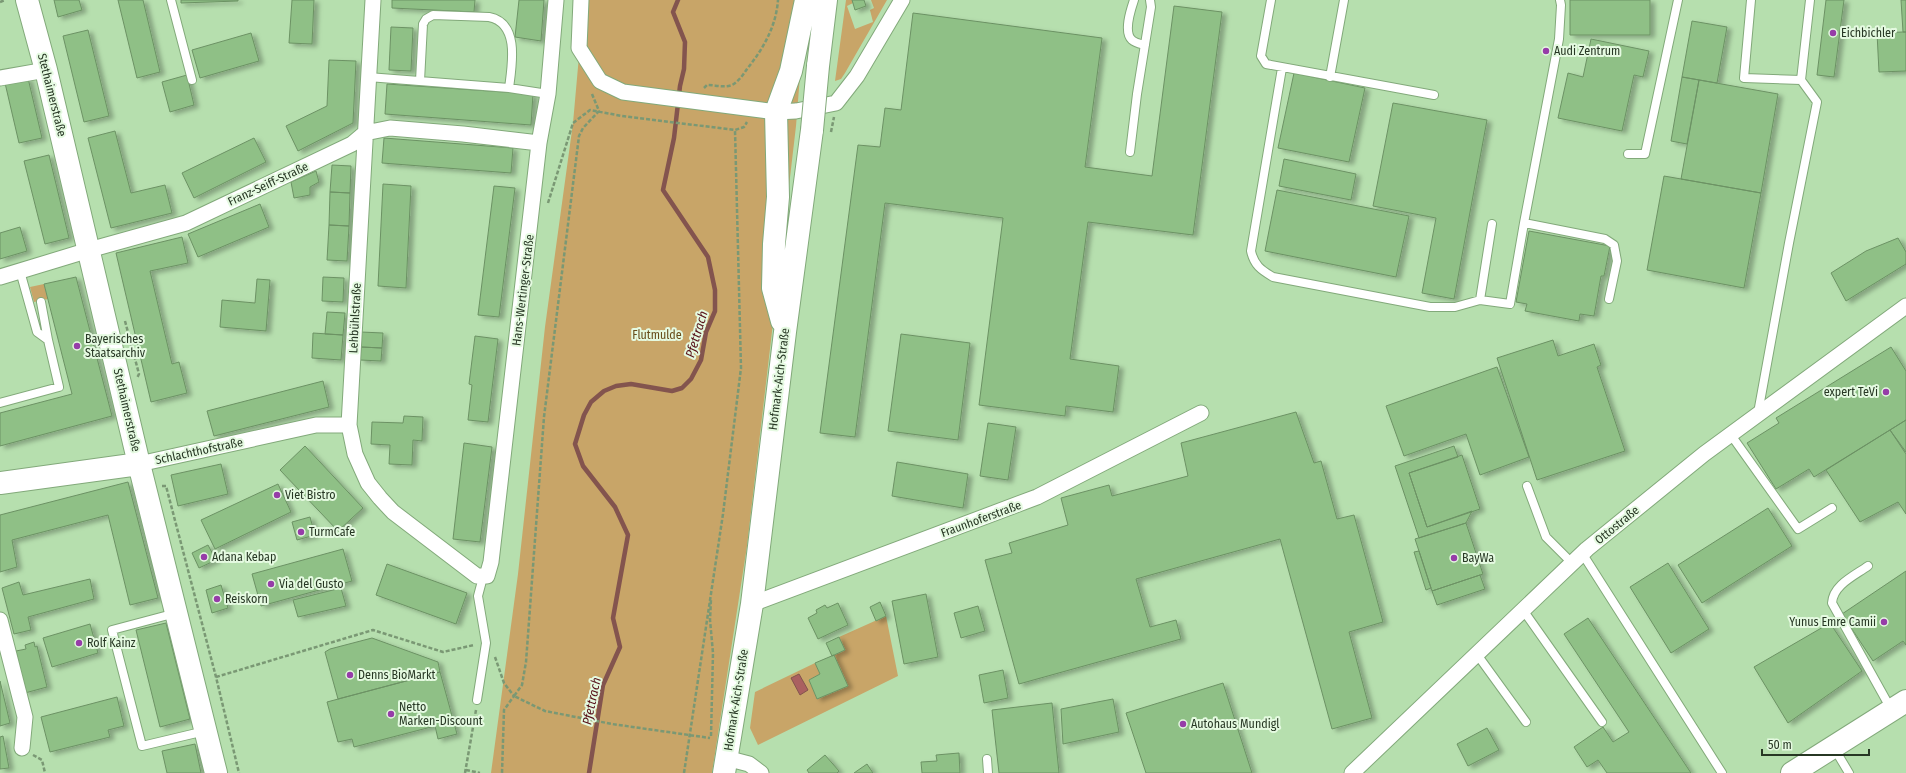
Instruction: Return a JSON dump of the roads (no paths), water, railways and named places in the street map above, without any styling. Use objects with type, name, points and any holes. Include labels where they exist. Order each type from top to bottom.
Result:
[{"type":"main road","name":"Stethaimerstraße","points":[[27,0],[46,70],[142,473],[216,773]]},
{"type":"main road","points":[[785,332],[773,288],[774,244],[778,196],[776,112],[791,71],[806,0]]},
{"type":"main road","name":"Hofmark-Aich-Straße","points":[[720,759],[752,604],[785,332],[812,130],[826,0]]},
{"type":"main road","name":"Schlachthofstraße","points":[[0,483],[142,473]]},
{"type":"main road","points":[[1796,772],[1832,746],[1899,705]]},
{"type":"street","name":"Lehbühlstraße","points":[[373,0],[349,425],[355,454],[368,483],[380,498],[393,512],[477,576],[483,577]]},
{"type":"street","name":"Hans-Wertinger-Straße","points":[[483,577],[487,576],[491,562],[539,144],[548,94],[556,0]]},
{"type":"street","points":[[581,0],[579,48],[592,70],[600,80],[623,92],[776,112],[796,111],[836,103],[857,76],[902,0]]},
{"type":"street","points":[[0,78],[46,70]]},
{"type":"street","name":"Franz-Seiff-Straße","points":[[0,277],[186,222],[352,144],[365,133],[390,128],[463,134],[539,144]]},
{"type":"street","name":"Ottostraße","points":[[1352,773],[1577,558],[1731,435],[1906,306]]},
{"type":"street","name":"Fraunhoferstraße","points":[[752,604],[1037,498],[1200,413]]},
{"type":"street","name":"Schlachthofstraße","points":[[142,473],[316,425],[349,425]]},
{"type":"street","points":[[0,620],[25,718],[22,748]]},
{"type":"street","name":"Hofmark-Aich-Straße","points":[[720,759],[749,764],[761,773]]},
{"type":"lane","points":[[170,0],[192,80]]},
{"type":"lane","points":[[1134,0],[1128,15],[1129,35],[1133,41],[1145,45]]},
{"type":"lane","points":[[1130,152],[1136,94],[1151,7],[1150,0]]},
{"type":"lane","points":[[1271,0],[1261,56],[1266,64],[1434,95]]},
{"type":"lane","points":[[1330,77],[1344,0]]},
{"type":"lane","points":[[1282,68],[1251,251],[1253,261],[1261,269],[1273,277],[1430,307],[1455,307],[1480,300],[1510,304],[1559,39],[1560,0]]},
{"type":"lane","points":[[1628,154],[1645,154],[1678,0]]},
{"type":"lane","points":[[1751,0],[1744,78],[1801,80]]},
{"type":"lane","points":[[1758,415],[1817,102],[1801,80],[1810,0]]},
{"type":"lane","points":[[420,81],[422,24],[426,19],[432,16],[489,17],[496,18],[502,23],[509,34],[512,58],[509,88]]},
{"type":"lane","points":[[368,77],[509,88],[548,94]]},
{"type":"lane","points":[[1524,223],[1605,239],[1614,244],[1617,261],[1609,299]]},
{"type":"lane","points":[[1480,300],[1492,224]]},
{"type":"lane","points":[[20,271],[37,332],[48,340]]},
{"type":"lane","points":[[0,403],[59,387],[41,302]]},
{"type":"lane","points":[[1731,435],[1798,529],[1832,508]]},
{"type":"lane","points":[[1527,486],[1546,537],[1577,558],[1722,773]]},
{"type":"lane","points":[[1868,566],[1837,589],[1832,598],[1833,608],[1899,705]]},
{"type":"lane","points":[[477,700],[486,643],[478,596],[483,577]]},
{"type":"lane","points":[[1523,610],[1602,722]]},
{"type":"lane","points":[[176,613],[112,630],[142,746],[206,731]]},
{"type":"lane","points":[[1476,653],[1526,722]]},
{"type":"lane","points":[[1832,746],[1849,773]]},
{"type":"lane","points":[[987,759],[988,773]]},
{"type":"waterway","name":"Pfettrach","points":[[589,773],[603,685],[620,647],[613,618],[628,535],[615,507],[583,466],[575,444],[584,415],[591,402],[604,391],[616,386],[631,384],[672,391],[682,388],[691,379],[701,360],[706,332],[715,311],[715,290],[708,257],[663,190],[674,138],[680,86],[684,69],[685,42],[673,12],[678,0]]},
{"type":"place","name":"Eichbichler","points":[[1833,33]]},
{"type":"place","name":"Audi Zentrum","points":[[1546,51]]},
{"type":"place","name":"Bayerisches Staatsarchiv","points":[[77,346]]},
{"type":"place","name":"expert TeVi","points":[[1886,392]]},
{"type":"place","name":"Viet Bistro","points":[[277,495]]},
{"type":"place","name":"TurmCafe","points":[[301,532]]},
{"type":"place","name":"Adana Kebap","points":[[204,557]]},
{"type":"place","name":"BayWa","points":[[1454,558]]},
{"type":"place","name":"Via del Gusto","points":[[271,584]]},
{"type":"place","name":"Reiskorn","points":[[217,599]]},
{"type":"place","name":"Yunus Emre Camii","points":[[1884,622]]},
{"type":"place","name":"Rolf Kainz","points":[[79,643]]},
{"type":"place","name":"Denns BioMarkt","points":[[350,675]]},
{"type":"place","name":"Netto Marken-Discount","points":[[391,714]]},
{"type":"place","name":"Autohaus Mundigl","points":[[1183,724]]},
{"type":"park label","name":"Flutmulde","points":[[657,335]]}]
